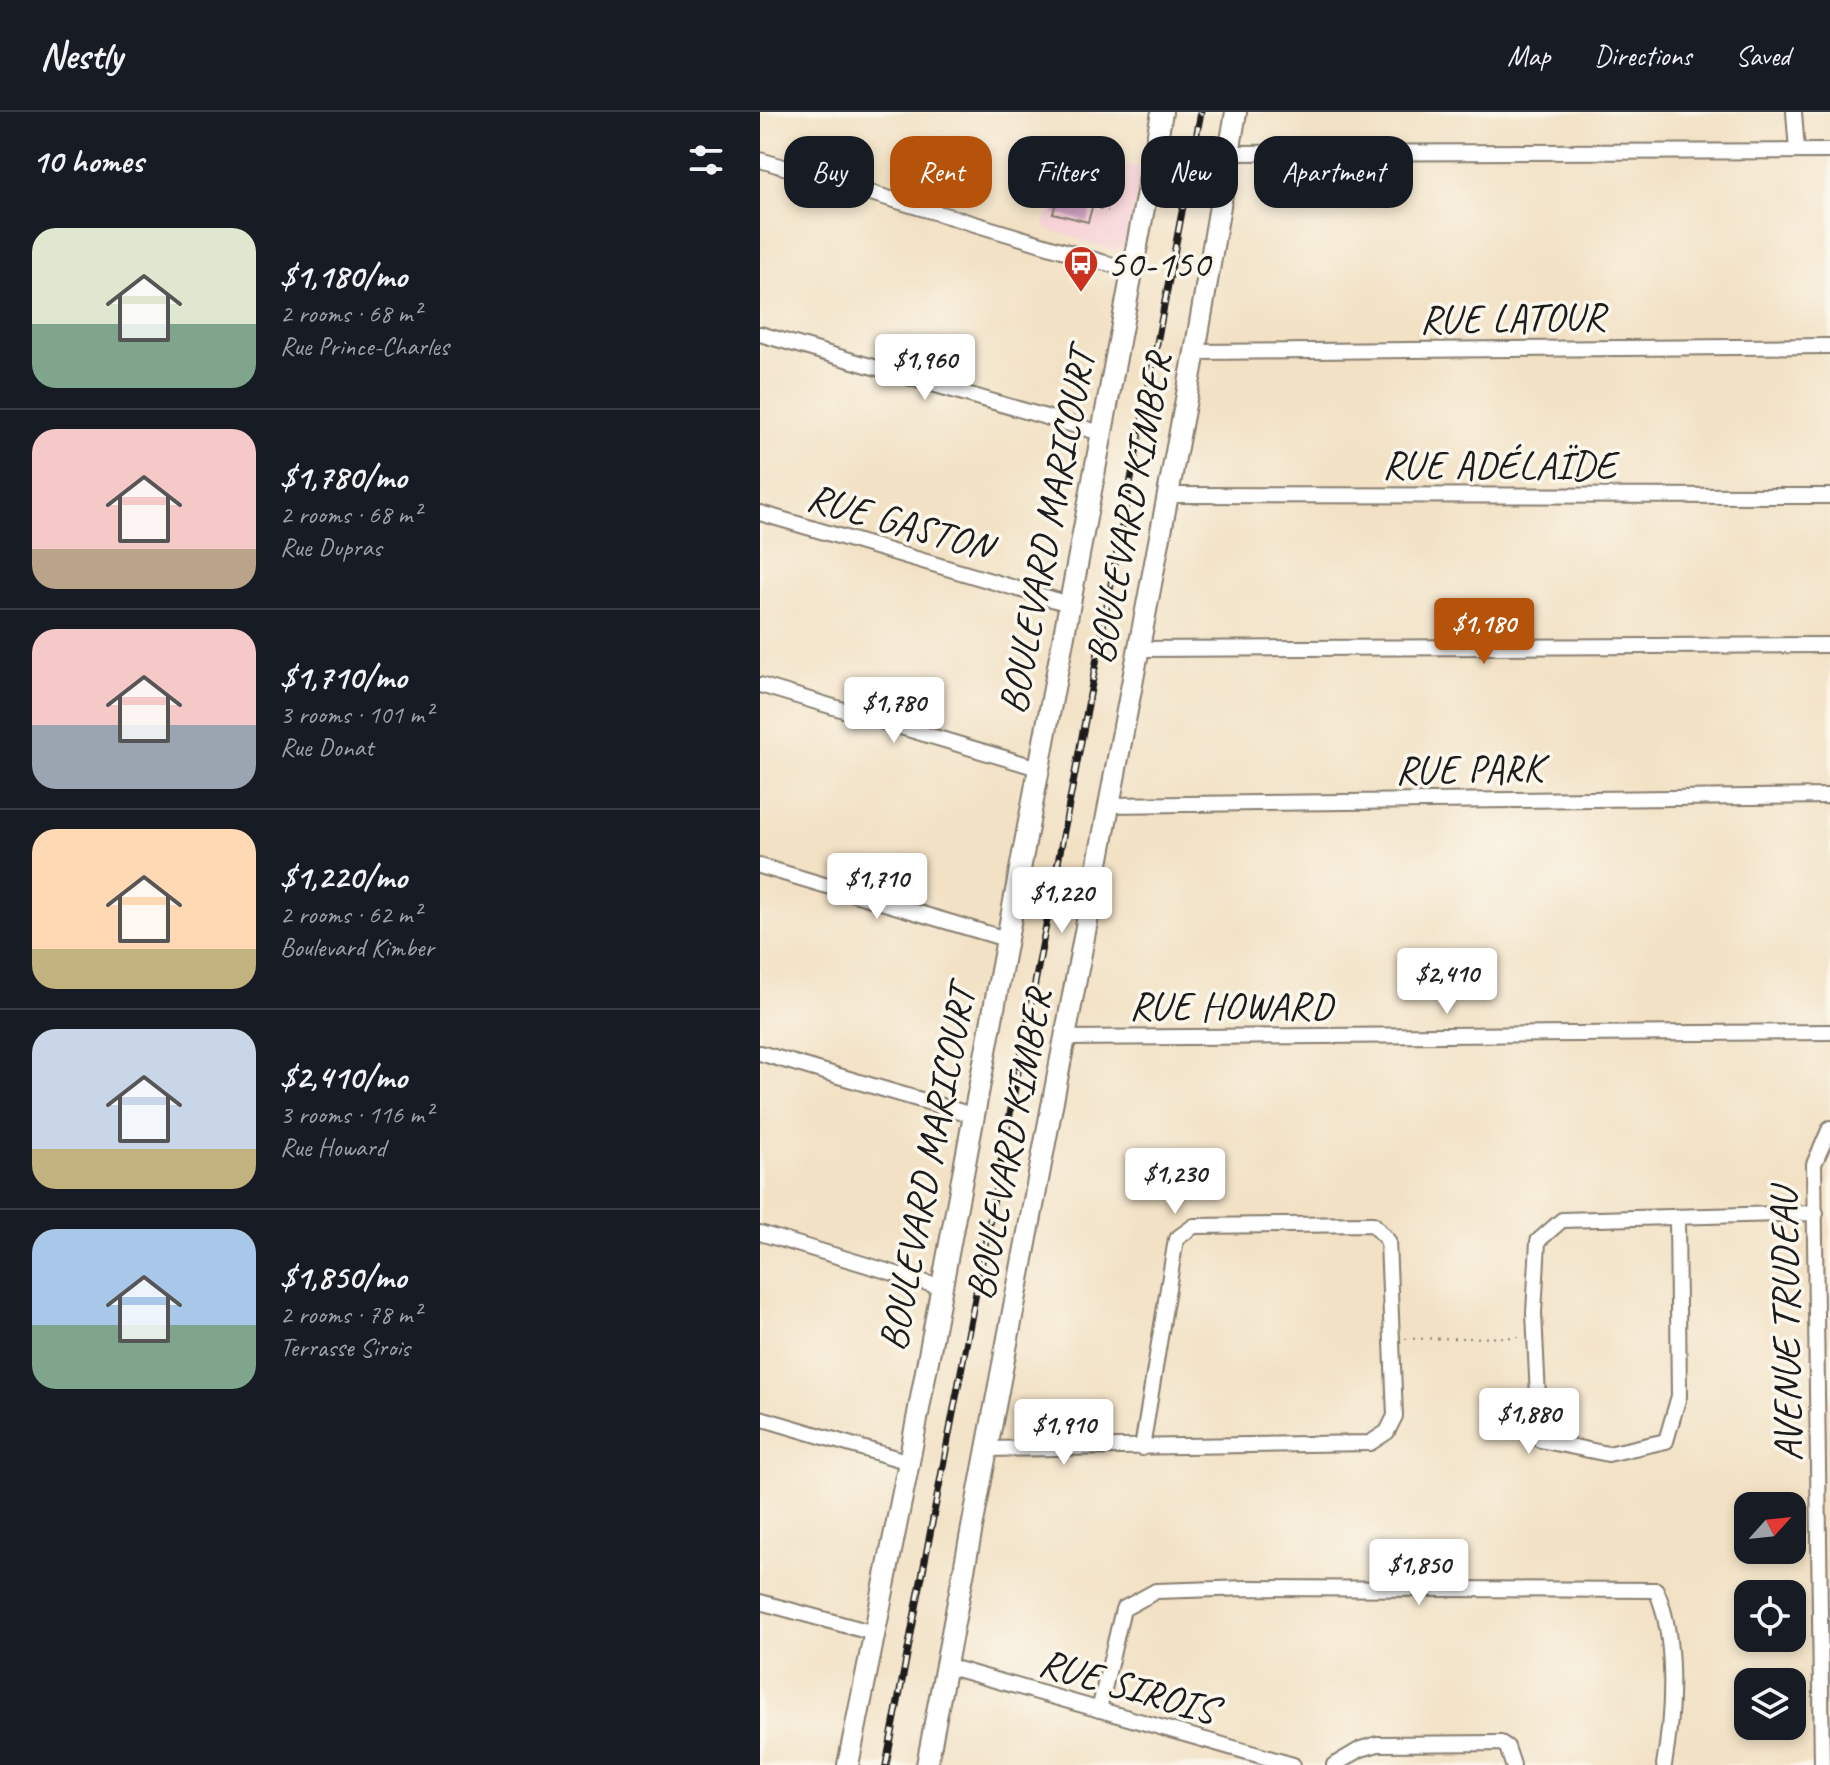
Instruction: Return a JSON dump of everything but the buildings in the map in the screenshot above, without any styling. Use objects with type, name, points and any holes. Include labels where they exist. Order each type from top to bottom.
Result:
[{"type":"street","name":"BOULEVARD MARICOURT","points":[[848,1765],[909,1462],[1162,112]]},
{"type":"street","name":"BOULEVARD KIMBER","points":[[1231,136],[1236,112]]},
{"type":"street","points":[[1794,112],[1797,151]]},
{"type":"street","points":[[1238,153],[1830,151]]},
{"type":"street","points":[[760,160],[1132,271]]},
{"type":"street","name":"BOULEVARD KIMBER","points":[[927,1765],[1195,352],[1219,208]]},
{"type":"street","points":[[760,334],[1101,433]]},
{"type":"street","name":"RUE LATOUR","points":[[1195,352],[1830,346]]},
{"type":"street","name":"RUE ADÉLAÏDE","points":[[1168,495],[1830,496]]},
{"type":"street","name":"RUE GASTON","points":[[760,513],[1069,604]]},
{"type":"street","points":[[1138,649],[1830,645]]},
{"type":"street","points":[[760,685],[1038,768]]},
{"type":"street","name":"RUE PARK","points":[[1109,805],[1830,796]]},
{"type":"street","points":[[760,866],[1006,939]]},
{"type":"street","name":"RUE HOWARD","points":[[1065,1038],[1830,1032]]},
{"type":"street","points":[[760,1053],[972,1115]]},
{"type":"street","name":"AVENUE TRUDEAU","points":[[1822,1765],[1826,1738],[1825,1437],[1814,1164],[1830,1128]]},
{"type":"street","points":[[1677,1220],[1679,1396],[1666,1441],[1608,1454],[1540,1440],[1535,1337],[1538,1241],[1562,1220],[1677,1220],[1816,1213]]},
{"type":"street","points":[[987,1449],[1142,1448],[1370,1443],[1387,1432],[1395,1416],[1388,1241],[1373,1224],[1194,1226],[1176,1239],[1142,1448]]},
{"type":"street","points":[[760,1233],[940,1287]]},
{"type":"street","points":[[760,1418],[909,1462]]},
{"type":"street","points":[[1099,1710],[1123,1609],[1156,1591],[1248,1588],[1656,1590],[1667,1615],[1670,1733],[1664,1765]]},
{"type":"street","points":[[760,1602],[874,1633]]},
{"type":"street","name":"RUE SIROIS","points":[[946,1666],[1285,1764]]},
{"type":"street","points":[[1334,1765],[1361,1749],[1378,1744],[1501,1743],[1507,1747],[1513,1765]]},
{"type":"path","points":[[1098,208],[1108,211]]},
{"type":"path","points":[[1392,1340],[1535,1337]]},
{"type":"shaded area","points":[[1125,163],[1141,168],[1126,246],[1112,250],[1044,228],[1048,208],[1125,208]]},
{"type":"railway","points":[[886,1765],[1201,112]]},
{"type":"place","name":"50-150","points":[[1081,294]]}]
